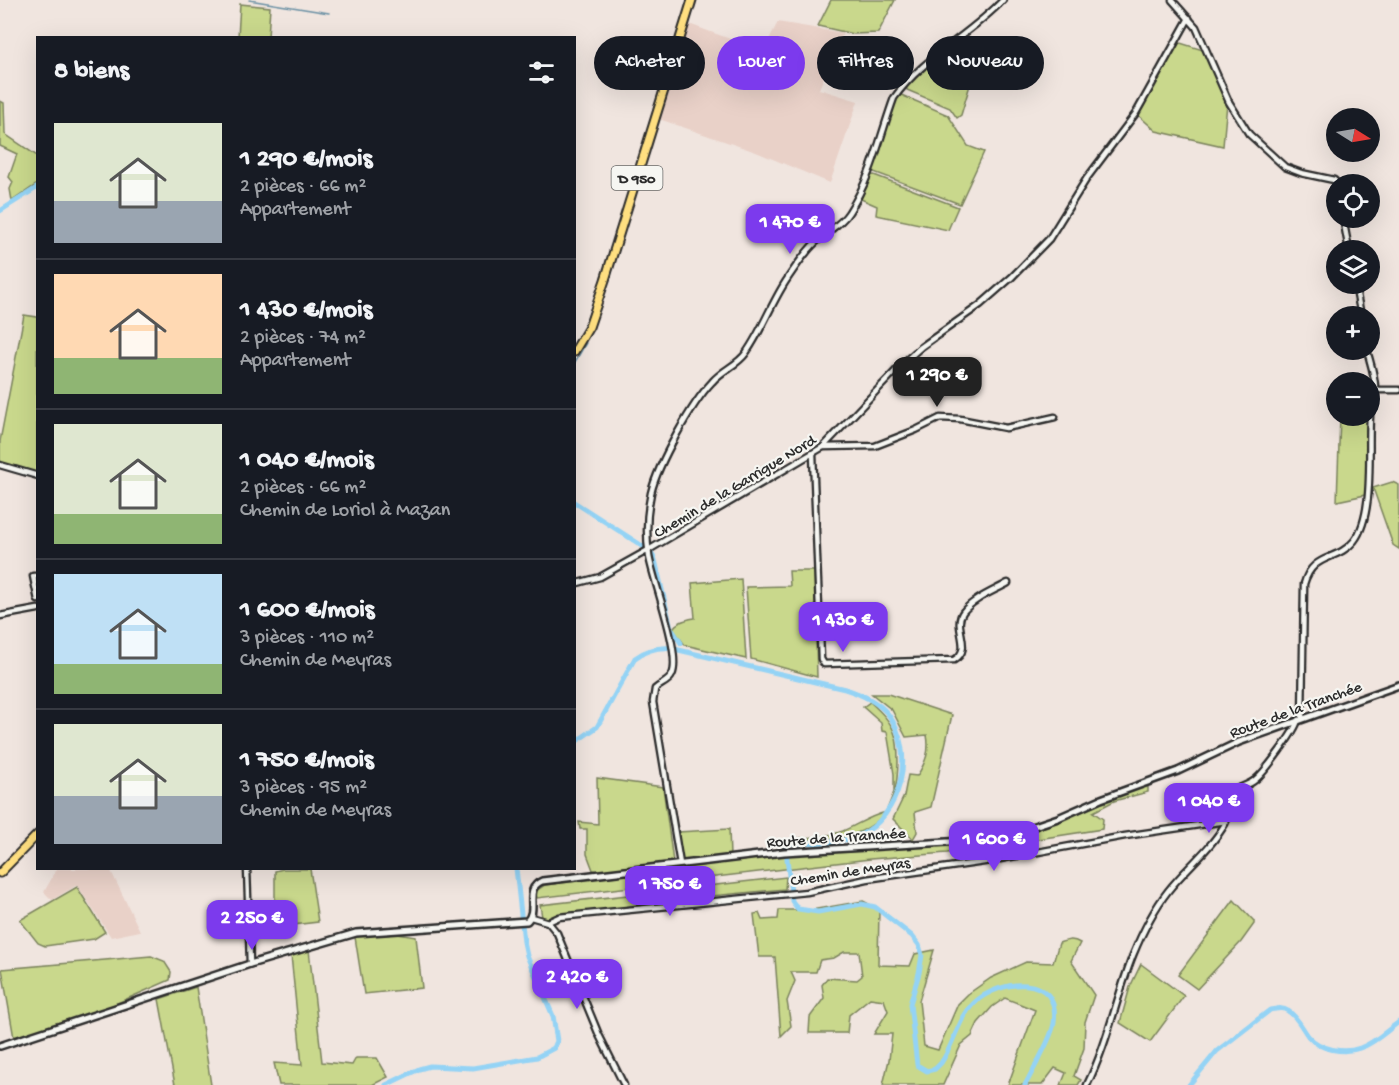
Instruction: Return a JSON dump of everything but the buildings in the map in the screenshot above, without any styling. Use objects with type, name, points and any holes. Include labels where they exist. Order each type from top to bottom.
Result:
[{"type":"main road","name":"D 950","points":[[576,349],[589,327],[602,291],[692,0]]},
{"type":"main road","points":[[0,873],[36,836]]},
{"type":"street","points":[[679,864],[653,702],[655,689],[672,675],[674,646],[648,550],[648,514],[652,491],[659,472],[697,401],[720,373],[741,360],[758,334],[779,292],[804,256],[850,211],[870,171],[894,98],[901,87],[1003,0]]},
{"type":"street","points":[[1172,0],[1197,27],[1229,102],[1250,134],[1285,167],[1326,178]]},
{"type":"street","name":"Chemin de la Garrigue Nord","points":[[576,583],[600,576],[648,550],[823,447],[903,363],[921,347],[980,305],[1012,277],[1049,239],[1086,178],[1136,113],[1189,18]]},
{"type":"street","points":[[1380,390],[1399,390]]},
{"type":"street","points":[[823,447],[876,446],[940,418],[960,419],[1006,428],[1055,417]]},
{"type":"street","points":[[1087,1085],[1109,1033],[1133,955],[1144,932],[1169,890],[1202,854],[1226,821],[1230,793],[1250,783],[1262,773],[1300,720],[1304,584],[1309,569],[1318,561],[1349,547],[1361,528],[1367,495],[1370,426]]},
{"type":"street","points":[[813,454],[818,612],[821,659],[824,664],[954,660],[962,654],[960,623],[964,611],[980,599],[1008,584]]},
{"type":"street","points":[[0,465],[36,475]]},
{"type":"street","points":[[36,576],[33,576],[36,590]]},
{"type":"street","points":[[0,616],[36,609]]},
{"type":"street","name":"Route de la Tranchée","points":[[531,917],[531,896],[534,886],[542,881],[787,852],[996,839],[1058,818],[1101,799],[1178,771],[1239,742],[1399,685]]},
{"type":"street","name":"Chemin de Meyras","points":[[548,922],[559,917],[826,888],[867,879],[1047,852],[1125,836],[1226,821]]},
{"type":"street","points":[[247,870],[250,963]]},
{"type":"street","points":[[0,1046],[250,963],[370,931],[521,923],[531,917],[548,922],[557,933],[599,1035],[624,1085]]},
{"type":"shaded area","points":[[778,22],[843,33],[842,36],[817,36],[817,90],[858,101],[830,183],[756,152],[659,119],[668,90],[705,90],[705,36],[685,36],[689,24],[722,36],[717,36],[717,90],[805,90],[805,36],[771,36]]},
{"type":"shaded area","points":[[56,870],[110,870],[140,931],[111,937],[77,885],[52,900],[44,892]]},
{"type":"green space","points":[[831,0],[895,0],[878,33],[853,34],[818,26]]},
{"type":"green space","points":[[240,4],[270,7],[268,36],[238,36]]},
{"type":"green space","points":[[1177,42],[1203,50],[1227,103],[1223,146],[1156,131],[1137,114]]},
{"type":"green space","points":[[926,67],[926,90],[968,90],[961,115],[957,118],[950,108],[907,90],[914,90],[914,78]]},
{"type":"green space","points":[[899,94],[948,115],[968,146],[984,152],[960,204],[874,172],[873,168],[895,99]]},
{"type":"green space","points":[[0,101],[4,103],[5,134],[36,155],[36,185],[12,201],[10,189],[13,182],[9,177],[17,154],[0,146]]},
{"type":"green space","points":[[874,175],[958,207],[948,230],[876,215],[877,206],[861,199],[870,176]]},
{"type":"green space","points":[[24,315],[36,317],[36,473],[0,463],[0,441]]},
{"type":"green space","points":[[1340,426],[1369,426],[1365,495],[1337,501]]},
{"type":"green space","points":[[1392,482],[1399,485],[1399,549],[1393,545],[1373,488]]},
{"type":"green space","points":[[789,571],[814,571],[817,677],[751,659],[746,587],[790,586]]},
{"type":"green space","points":[[741,579],[746,659],[685,645],[673,629],[680,622],[695,618],[692,583]]},
{"type":"green space","points":[[872,694],[888,694],[952,715],[931,807],[915,812],[917,832],[913,839],[893,819],[904,796],[908,775],[917,776],[925,761],[928,751],[927,735],[906,737],[892,710]]},
{"type":"green space","points":[[870,702],[891,725],[897,745],[896,786],[894,796],[886,811],[894,792],[894,774],[887,732],[882,731],[881,723],[863,707]]},
{"type":"green space","points":[[597,778],[663,787],[673,862],[598,872],[593,870],[587,854],[587,829],[580,829],[579,822],[598,824]]},
{"type":"green space","points":[[1148,785],[1148,792],[1114,801],[1093,812],[1103,819],[1102,829],[947,853],[870,859],[537,898],[536,891],[545,885],[790,854],[995,841],[1081,812],[1102,801]]},
{"type":"green space","points":[[886,812],[869,827],[850,836],[793,841],[791,839],[837,833]]},
{"type":"green space","points":[[729,829],[730,856],[682,862],[678,832]]},
{"type":"green space","points":[[310,870],[318,922],[251,930],[251,922],[275,915],[275,871]]},
{"type":"green space","points":[[786,877],[785,889],[670,900],[548,919],[542,917],[540,905]]},
{"type":"green space","points":[[77,887],[105,932],[94,939],[45,946],[38,943],[20,920]]},
{"type":"green space","points":[[1234,900],[1254,921],[1254,924],[1241,942],[1197,989],[1178,975]]},
{"type":"green space","points":[[863,901],[879,909],[878,965],[910,966],[915,954],[934,950],[919,1001],[924,1046],[938,1050],[958,1004],[968,994],[991,978],[1026,962],[1053,963],[1059,943],[1075,940],[1080,943],[1071,961],[1094,995],[1085,1022],[1084,1048],[1074,1076],[1081,1080],[1078,1085],[1061,1085],[1066,1073],[1055,1068],[1042,1085],[1008,1085],[1035,1010],[1005,998],[992,1007],[978,1023],[972,1036],[961,1045],[943,1085],[883,1085],[892,1034],[874,1034],[888,1011],[884,1000],[870,998],[849,1015],[847,1033],[809,1033],[810,1017],[824,998],[822,985],[827,978],[857,980],[862,976],[859,952],[844,952],[834,958],[820,960],[816,972],[791,972],[795,981],[787,1001],[791,1026],[781,1036],[775,957],[759,957],[754,914],[759,913],[762,920],[778,919],[779,910],[811,910]]},
{"type":"green space","points":[[385,932],[416,937],[422,988],[364,994],[355,937]]},
{"type":"green space","points":[[309,950],[322,1062],[352,1065],[356,1058],[377,1058],[388,1077],[372,1085],[279,1085],[274,1063],[302,1065],[291,955]]},
{"type":"green space","points":[[151,956],[164,961],[171,972],[170,980],[90,1015],[14,1038],[2,969]]},
{"type":"green space","points":[[1141,964],[1184,996],[1150,1042],[1120,1023],[1130,987]]},
{"type":"green space","points":[[196,987],[211,1085],[175,1085],[159,999]]},
{"type":"waterway","points":[[249,0],[329,13]]},
{"type":"waterway","points":[[0,211],[36,188]]},
{"type":"waterway","points":[[576,360],[586,343]]},
{"type":"waterway","points":[[576,503],[644,547]]},
{"type":"waterway","points":[[652,554],[671,628],[681,643]]},
{"type":"waterway","points":[[576,742],[597,727],[635,658],[647,651],[660,648],[670,648],[845,689],[879,705],[888,714],[897,730],[902,747],[903,765],[894,799],[885,814],[873,827],[851,839],[789,843],[786,850],[792,901],[798,909],[818,912],[862,904],[875,907],[912,936],[919,945],[922,955],[910,1004],[917,1065],[927,1071],[935,1069],[941,1063],[964,1016],[974,1003],[985,995],[1012,985],[1038,988],[1048,995],[1054,1007],[1053,1029],[1025,1085]]},
{"type":"waterway","points":[[386,1085],[430,1066],[473,1068],[537,1057],[554,1048],[557,1041],[553,1016],[527,956],[524,942],[516,870]]},
{"type":"waterway","points":[[1189,1085],[1217,1051],[1270,1010],[1288,1011],[1313,1041],[1326,1048],[1340,1051],[1365,1046],[1399,1022]]}]
